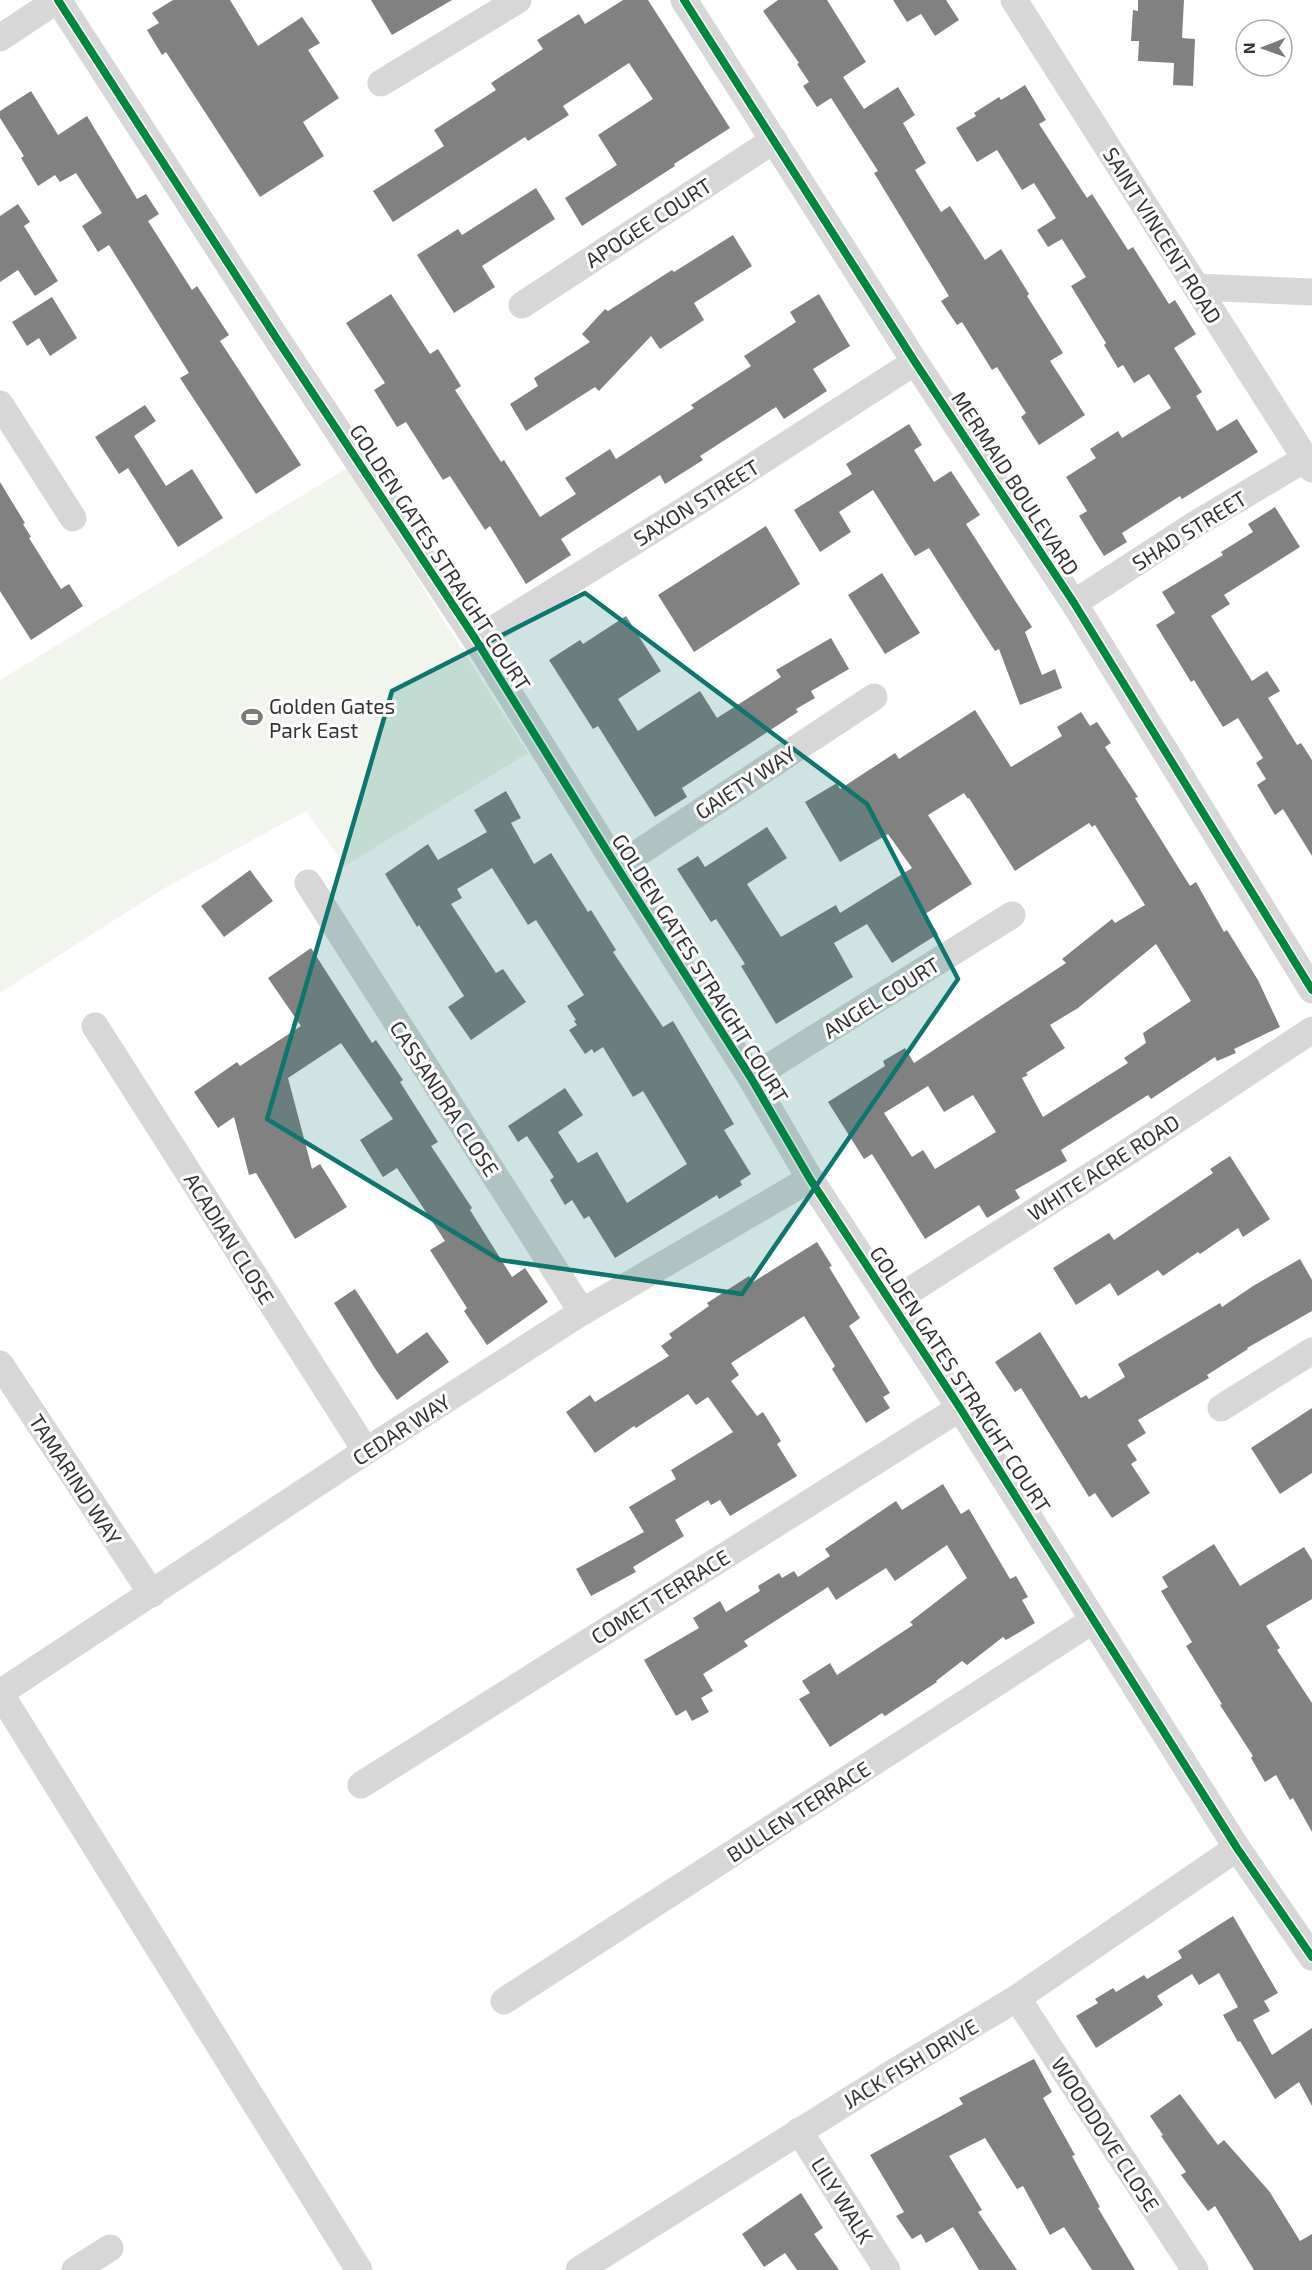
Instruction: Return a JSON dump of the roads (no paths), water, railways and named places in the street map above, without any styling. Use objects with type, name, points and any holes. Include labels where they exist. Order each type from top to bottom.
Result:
[{"type":"street","points":[[0,38],[57,0]]},
{"type":"street","name":"GOLDEN GATES STRAIGHT COURT","points":[[57,0],[476,640],[751,1078],[810,1179],[960,1408],[1237,1848],[1312,1957]]},
{"type":"street","points":[[381,83],[518,0]]},
{"type":"street","name":"MERMAID BOULEVARD","points":[[684,0],[915,362],[1074,603],[1312,990]]},
{"type":"street","name":"SAINT VINCENT ROAD","points":[[1014,0],[1309,464]]},
{"type":"street","name":"APOGEE COURT","points":[[522,305],[774,140]]},
{"type":"street","points":[[1196,287],[1312,292]]},
{"type":"street","name":"SAXON STREET","points":[[476,640],[696,503],[915,362]]},
{"type":"street","points":[[0,404],[73,519]]},
{"type":"street","name":"SHAD STREET","points":[[1074,603],[1194,525],[1309,464]]},
{"type":"street","name":"GAIETY WAY","points":[[617,867],[874,698]]},
{"type":"street","name":"CASSANDRA CLOSE","points":[[308,883],[582,1312]]},
{"type":"street","name":"ANGEL COURT","points":[[751,1078],[1012,915]]},
{"type":"street","name":"ACADIAN CLOSE","points":[[95,1026],[366,1451]]},
{"type":"street","name":"WHITE ACRE ROAD","points":[[892,1302],[1131,1150],[1312,1030]]},
{"type":"street","name":"CEDAR WAY","points":[[0,1693],[366,1451],[582,1312],[810,1179]]},
{"type":"street","points":[[1221,1408],[1312,1351]]},
{"type":"street","name":"TAMARIND WAY","points":[[0,1364],[152,1594]]},
{"type":"street","name":"COMET TERRACE","points":[[361,1785],[960,1408]]},
{"type":"street","name":"BULLEN TERRACE","points":[[504,2001],[1092,1621]]},
{"type":"street","points":[[0,1693],[359,2270]]},
{"type":"street","name":"JACK FISH DRIVE","points":[[579,2270],[1017,1998],[1237,1848]]},
{"type":"street","name":"WOODDOVE CLOSE","points":[[1017,1998],[1195,2270]]},
{"type":"street","name":"LILY WALK","points":[[800,2131],[887,2270]]},
{"type":"street","points":[[75,2270],[110,2248]]},
{"type":"place","name":"Golden Gates Park East","points":[[252,717]]}]
